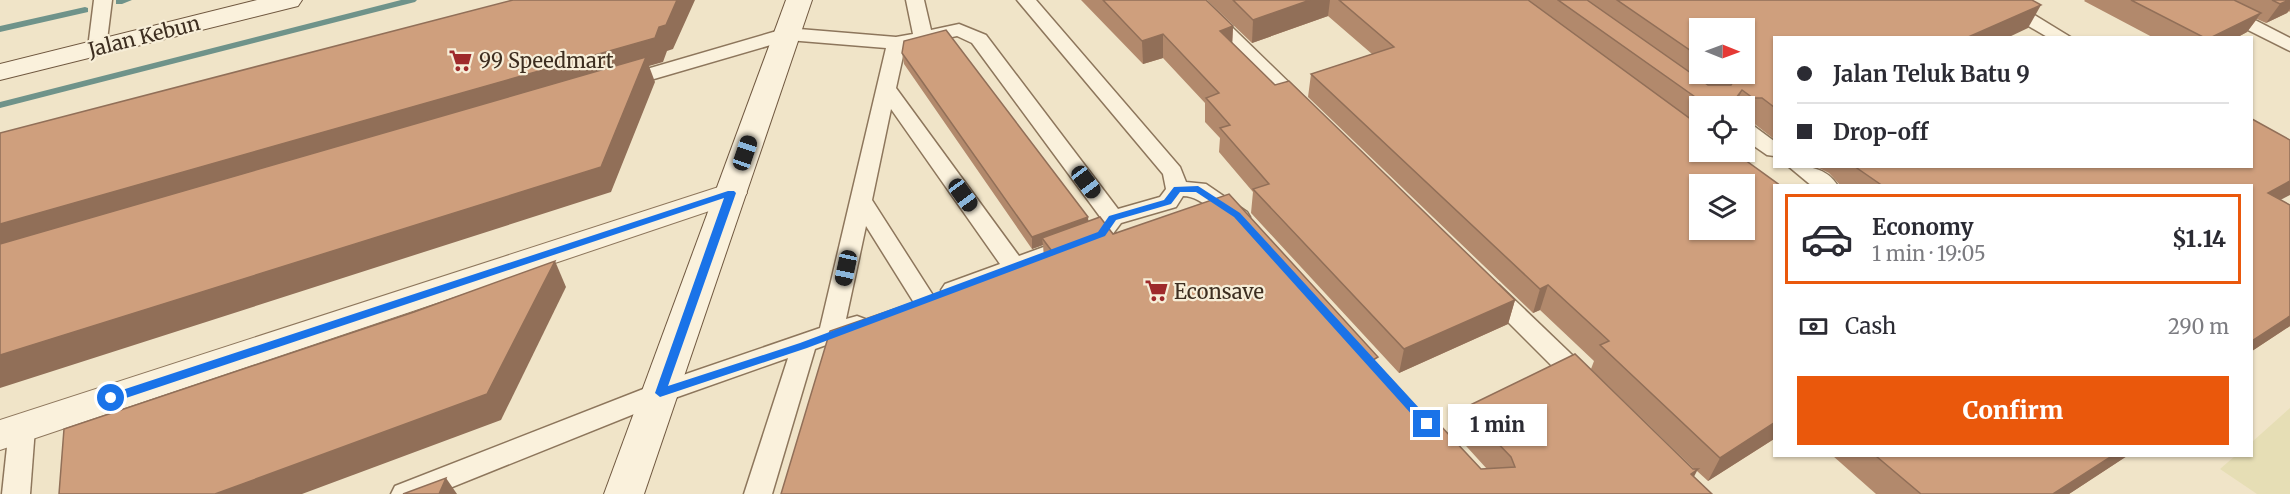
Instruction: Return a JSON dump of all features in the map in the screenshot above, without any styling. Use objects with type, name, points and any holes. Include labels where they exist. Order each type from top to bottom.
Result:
[{"type":"main road","name":"Jalan Kebun","points":[[0,72],[289,0]]},
{"type":"main road","points":[[624,494],[799,0]]},
{"type":"main road","points":[[11,431],[731,193]]},
{"type":"lane","points":[[97,48],[103,0]]},
{"type":"lane","points":[[915,0],[923,37]]},
{"type":"lane","points":[[861,200],[914,304],[1101,234],[1113,218],[1168,202],[1177,189],[1173,172],[1026,0]]},
{"type":"lane","points":[[1194,0],[1313,117]]},
{"type":"lane","points":[[1997,0],[2060,36]]},
{"type":"lane","points":[[2202,0],[2290,45]]},
{"type":"lane","points":[[604,88],[787,34],[896,43],[959,30],[979,39],[1113,218]]},
{"type":"lane","points":[[831,335],[896,43]]},
{"type":"lane","points":[[886,88],[1014,267]]},
{"type":"lane","points":[[1755,137],[1773,149]]},
{"type":"lane","points":[[1801,168],[1824,184]]},
{"type":"lane","points":[[1177,189],[1198,189],[1237,215],[1253,232]]},
{"type":"lane","points":[[1476,276],[1596,394]]},
{"type":"lane","points":[[405,494],[660,393],[804,346],[872,320]]},
{"type":"lane","points":[[758,494],[804,346]]},
{"type":"lane","points":[[11,431],[16,494]]},
{"type":"shaded area","points":[[2290,408],[2290,494],[2257,494],[2220,469],[2234,457],[2253,457],[2253,441]]},
{"type":"building","points":[[513,0],[677,0],[666,25],[659,27],[655,38],[0,224],[0,133]]},
{"type":"building","points":[[1103,0],[1206,0],[1233,26],[1220,31],[1275,85],[1289,81],[1515,300],[1404,349],[1253,189],[1269,184],[1220,128],[1230,125],[1206,98],[1219,93],[1163,34],[1142,41]]},
{"type":"building","points":[[1233,0],[1310,0],[1253,20]]},
{"type":"building","points":[[1339,0],[1528,0],[1689,118],[1689,162],[1748,162],[1778,184],[1773,184],[1773,424],[1720,458],[1600,345],[1609,341],[1548,285],[1540,289],[1311,74],[1394,47]]},
{"type":"building","points":[[1558,0],[1587,0],[1689,72],[1689,84],[1708,85],[1755,84],[1755,18],[1689,18],[1689,49],[1617,0],[2032,0],[2041,5],[1971,36],[1773,36],[1773,106],[1762,98],[1755,98],[1742,90],[1738,96],[1694,96]]},
{"type":"building","points":[[2131,0],[2234,0],[2261,13],[2214,36],[2201,36]]},
{"type":"building","points":[[2272,0],[2289,0],[2280,4]]},
{"type":"building","points":[[946,30],[1088,217],[1032,237],[902,53],[904,41]]},
{"type":"building","points":[[646,57],[601,167],[0,355],[0,244]]},
{"type":"building","points":[[2253,120],[2290,140],[2290,181],[2268,193],[2290,205],[2290,316],[2253,340],[2253,184],[1880,184],[1857,168],[2253,168]]},
{"type":"building","name":"Econsave","points":[[1229,194],[1378,357],[1373,360],[1432,424],[1437,422],[1481,469],[1515,467],[1511,457],[1464,408],[1575,354],[1693,469],[1698,469],[1691,474],[1712,494],[781,494],[830,331],[1054,254],[1042,238],[1100,217],[1113,234]]},
{"type":"building","points":[[555,261],[487,394],[215,494],[59,494],[64,429],[414,312]]},
{"type":"building","points":[[1877,457],[2110,457],[2053,494],[1921,494]]},
{"type":"building","points":[[446,478],[439,494],[403,494]]},
{"type":"waterway","points":[[119,2],[127,0]]},
{"type":"waterway","points":[[0,105],[412,0]]},
{"type":"waterway","points":[[0,29],[85,10]]},
{"type":"place","name":"99 Speedmart","points":[[461,60]]},
{"type":"place","name":"Econsave","points":[[1156,291]]},
{"type":"route","points":[[111,398],[731,193],[660,393],[804,346],[1101,234],[1113,218],[1168,202],[1177,189],[1198,189],[1237,215],[1427,424]]}]
